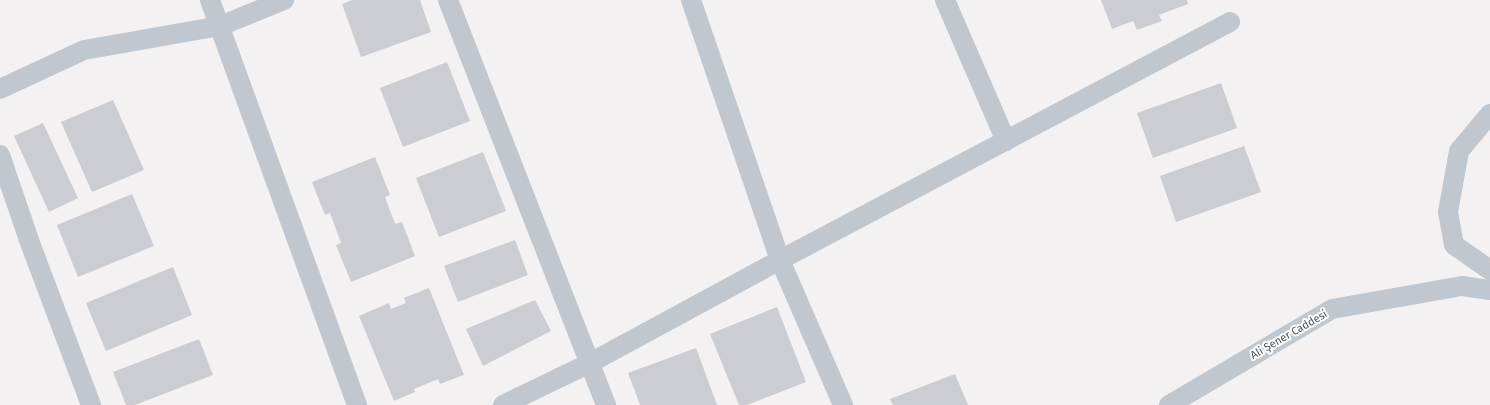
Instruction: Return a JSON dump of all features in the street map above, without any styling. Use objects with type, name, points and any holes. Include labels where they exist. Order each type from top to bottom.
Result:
[{"type":"street","points":[[210,0],[357,405]]},
{"type":"street","points":[[0,89],[84,50],[220,26],[284,0]]},
{"type":"street","points":[[448,0],[606,405]]},
{"type":"street","points":[[691,0],[780,260],[843,405]]},
{"type":"street","points":[[946,0],[1006,141]]},
{"type":"street","points":[[503,405],[590,363],[780,260],[1230,22]]},
{"type":"street","points":[[1490,114],[1459,151],[1448,212],[1454,245],[1490,270]]},
{"type":"street","points":[[0,155],[30,243],[91,405]]},
{"type":"street","name":"Ali Şener Caddesi","points":[[1169,405],[1332,309],[1462,286],[1490,290]]},
{"type":"building","points":[[352,0],[420,0],[431,32],[361,57],[342,4]]},
{"type":"building","points":[[1101,0],[1187,0],[1188,4],[1159,15],[1162,21],[1137,30],[1133,21],[1112,29]]},
{"type":"building","points":[[447,62],[470,121],[403,147],[380,88]]},
{"type":"building","points":[[1221,83],[1237,128],[1153,158],[1137,113]]},
{"type":"building","points":[[113,100],[144,170],[92,192],[61,122]]},
{"type":"building","points":[[43,123],[78,198],[49,212],[14,136]]},
{"type":"building","points":[[1244,146],[1261,192],[1176,222],[1160,176]]},
{"type":"building","points":[[483,152],[506,211],[439,237],[416,178]]},
{"type":"building","points":[[375,157],[390,195],[385,197],[395,224],[402,222],[415,256],[351,282],[336,245],[341,243],[330,213],[325,215],[312,182]]},
{"type":"building","points":[[132,194],[154,246],[78,277],[57,225]]},
{"type":"building","points":[[515,240],[528,275],[458,302],[444,266]]},
{"type":"building","points":[[173,267],[192,315],[106,351],[86,303]]},
{"type":"building","points":[[429,288],[464,375],[440,384],[438,379],[414,389],[415,392],[394,401],[359,316],[389,303],[391,309],[406,303],[404,298]]},
{"type":"building","points":[[535,300],[551,331],[483,366],[466,329]]},
{"type":"building","points":[[777,307],[806,382],[747,405],[739,405],[710,334]]},
{"type":"building","points":[[199,339],[213,375],[135,405],[126,405],[113,372]]},
{"type":"building","points":[[696,348],[717,405],[640,405],[628,373]]},
{"type":"building","points":[[955,374],[968,405],[893,405],[890,399]]}]
